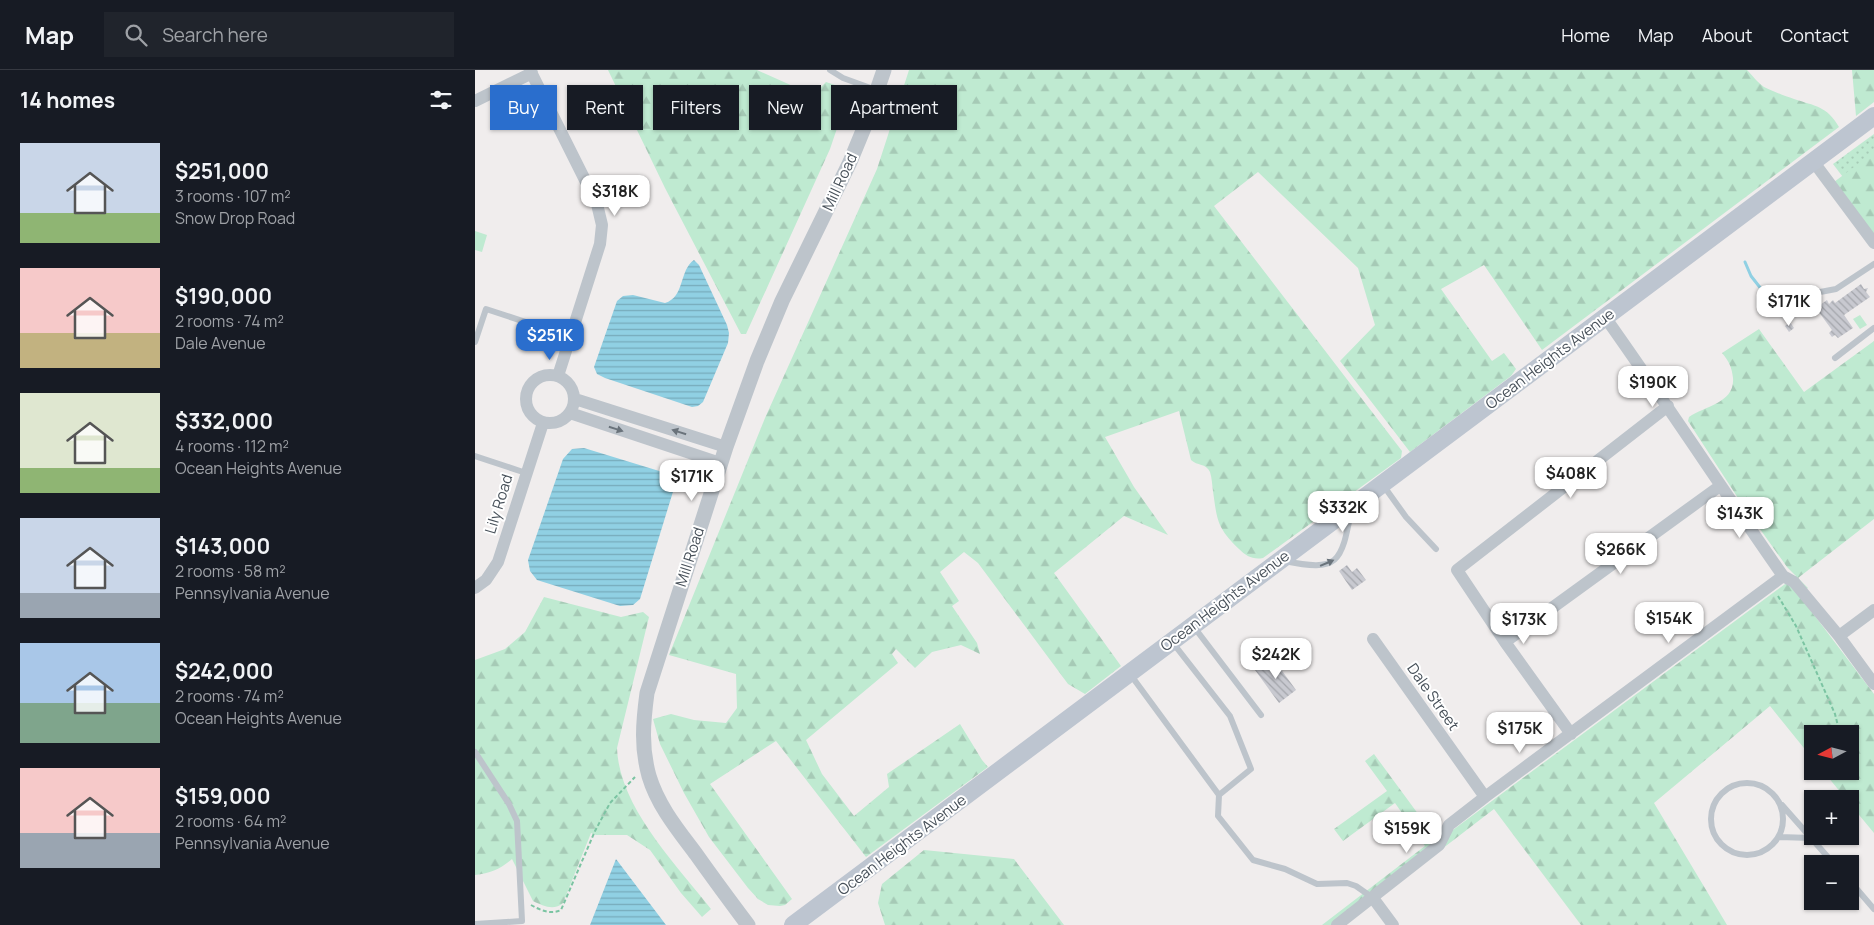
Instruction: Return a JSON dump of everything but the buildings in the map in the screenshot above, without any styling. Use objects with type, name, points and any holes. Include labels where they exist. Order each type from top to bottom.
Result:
[{"type":"main road","name":"Ocean Heights Avenue","points":[[793,925],[1874,116]]},
{"type":"street","name":"Mill Road","points":[[879,85],[884,70]]},
{"type":"street","points":[[475,101],[531,72],[591,190],[601,218],[602,239],[558,376]]},
{"type":"street","name":"Mill Road","points":[[748,925],[672,823],[658,798],[649,777],[642,728],[650,681],[720,463],[782,301],[847,169],[863,130]]},
{"type":"street","points":[[1813,162],[1874,243]]},
{"type":"street","points":[[1605,317],[1668,406],[1720,486],[1783,576],[1795,582],[1839,636],[1874,684]]},
{"type":"street","points":[[543,376],[558,376],[570,385],[575,399],[570,413],[558,423],[543,423],[530,414],[525,399],[527,392],[536,379],[543,376]]},
{"type":"street","points":[[575,399],[726,447]]},
{"type":"street","points":[[1571,734],[1505,642],[1457,570],[1668,406]]},
{"type":"street","points":[[570,413],[720,463]]},
{"type":"street","name":"Lily Road","points":[[475,588],[486,580],[498,562],[543,423]]},
{"type":"street","points":[[1505,642],[1720,486]]},
{"type":"street","points":[[1337,925],[1439,845],[1449,825],[1783,576]]},
{"type":"street","points":[[1839,636],[1874,610]]},
{"type":"street","name":"Dale Street","points":[[1373,639],[1485,797]]},
{"type":"street","points":[[1373,898],[1393,925]]},
{"type":"lane","points":[[830,70],[843,78],[863,85]]},
{"type":"lane","points":[[1799,304],[1815,293],[1836,289],[1874,264]]},
{"type":"lane","points":[[475,342],[486,309],[571,337]]},
{"type":"lane","points":[[1835,358],[1874,328]]},
{"type":"lane","points":[[475,456],[526,473]]},
{"type":"lane","points":[[1382,484],[1407,517],[1436,549]]},
{"type":"lane","points":[[1280,560],[1313,566],[1333,561],[1343,550],[1353,506]]},
{"type":"lane","points":[[1193,626],[1261,715]]},
{"type":"lane","points":[[1172,642],[1230,716],[1251,769],[1219,795]]},
{"type":"lane","points":[[1130,673],[1219,795],[1218,816],[1253,860],[1285,869],[1317,884],[1347,883],[1356,886],[1373,898]]},
{"type":"lane","points":[[475,752],[509,804],[517,821],[522,923],[475,924]]},
{"type":"lane","points":[[1780,803],[1783,814],[1783,826],[1779,837],[1761,853],[1750,856],[1738,854],[1727,849],[1719,841],[1713,830],[1711,818],[1713,807],[1719,796],[1729,788],[1740,784],[1752,783],[1773,793],[1804,830]]},
{"type":"lane","points":[[1779,837],[1804,838]]},
{"type":"lane","points":[[1817,845],[1826,855]]},
{"type":"lane","points":[[1859,892],[1874,909]]},
{"type":"path","points":[[1770,586],[1783,601],[1796,626],[1835,714],[1838,725]]},
{"type":"path","points":[[531,905],[546,911],[557,912],[561,910],[595,831],[610,803],[635,777]]},
{"type":"green space","points":[[608,70],[757,70],[791,85],[749,85],[749,130],[821,130],[821,87],[826,82],[835,85],[831,85],[831,130],[836,130],[830,149],[746,334],[741,334],[637,130],[643,130],[643,85],[615,85]]},
{"type":"green space","points":[[909,70],[1747,70],[1764,87],[1814,105],[1825,111],[1839,127],[1542,350],[1484,265],[1441,289],[1492,361],[1504,353],[1516,369],[1511,376],[1410,452],[1340,361],[1375,325],[1358,268],[1258,172],[1214,206],[1402,451],[1401,458],[1263,558],[1256,558],[1250,557],[1242,551],[1222,529],[1217,517],[1210,472],[1206,467],[1191,460],[1179,411],[1105,437],[1134,487],[1168,535],[1124,516],[1054,573],[1121,666],[1085,694],[1068,684],[978,563],[964,552],[940,572],[959,601],[952,606],[977,643],[980,654],[961,645],[932,652],[915,668],[896,649],[892,654],[898,663],[806,740],[822,774],[854,816],[889,787],[887,774],[960,724],[988,767],[866,857],[776,741],[710,784],[792,899],[785,905],[768,905],[758,899],[748,888],[709,837],[684,793],[660,744],[653,719],[671,714],[694,720],[726,723],[737,708],[736,674],[669,655],[765,418],[877,169],[890,130],[957,130],[957,85],[904,85]]},
{"type":"green space","points":[[1852,70],[1874,70],[1874,102],[1856,116]]},
{"type":"green space","points":[[1874,134],[1874,218],[1833,164]]},
{"type":"green space","points":[[1874,152],[1874,238],[1834,182]]},
{"type":"green space","points":[[475,231],[487,235],[482,252],[475,250]]},
{"type":"green space","points":[[1860,315],[1867,325],[1860,329],[1853,319]]},
{"type":"green space","points":[[1759,329],[1804,392],[1874,341],[1874,519],[1798,578],[1808,588],[1799,595],[1874,694],[1874,833],[1859,815],[1859,790],[1839,790],[1830,780],[1859,780],[1859,725],[1804,725],[1804,748],[1770,706],[1654,803],[1727,925],[1581,925],[1494,809],[1343,925],[1322,925],[1425,846],[1395,803],[1343,841],[1334,829],[1387,791],[1365,761],[1374,754],[1438,841],[1796,576],[1787,567],[1738,498],[1688,421],[1689,417],[1718,403],[1729,393],[1733,374],[1722,353]]},
{"type":"green space","points":[[544,597],[621,617],[643,612],[649,617],[617,748],[620,770],[638,813],[666,854],[711,909],[702,917],[681,893],[650,850],[627,835],[596,835],[591,833],[563,903],[556,907],[545,906],[533,901],[512,859],[495,870],[475,875],[475,660],[505,649],[525,632]]},
{"type":"green space","points":[[924,850],[1014,859],[1064,925],[885,925],[878,903],[882,884]]},
{"type":"water","points":[[694,260],[699,265],[729,333],[728,343],[703,402],[698,406],[692,407],[597,374],[594,367],[617,301],[623,296],[633,295],[665,303],[671,300],[679,289],[689,264]]},
{"type":"water","points":[[584,448],[669,474],[676,482],[640,599],[633,605],[620,606],[537,580],[530,571],[528,560],[563,459],[572,449]]},
{"type":"water","points":[[616,859],[666,925],[590,925]]},
{"type":"waterway","points":[[1745,262],[1751,276],[1773,304]]}]
